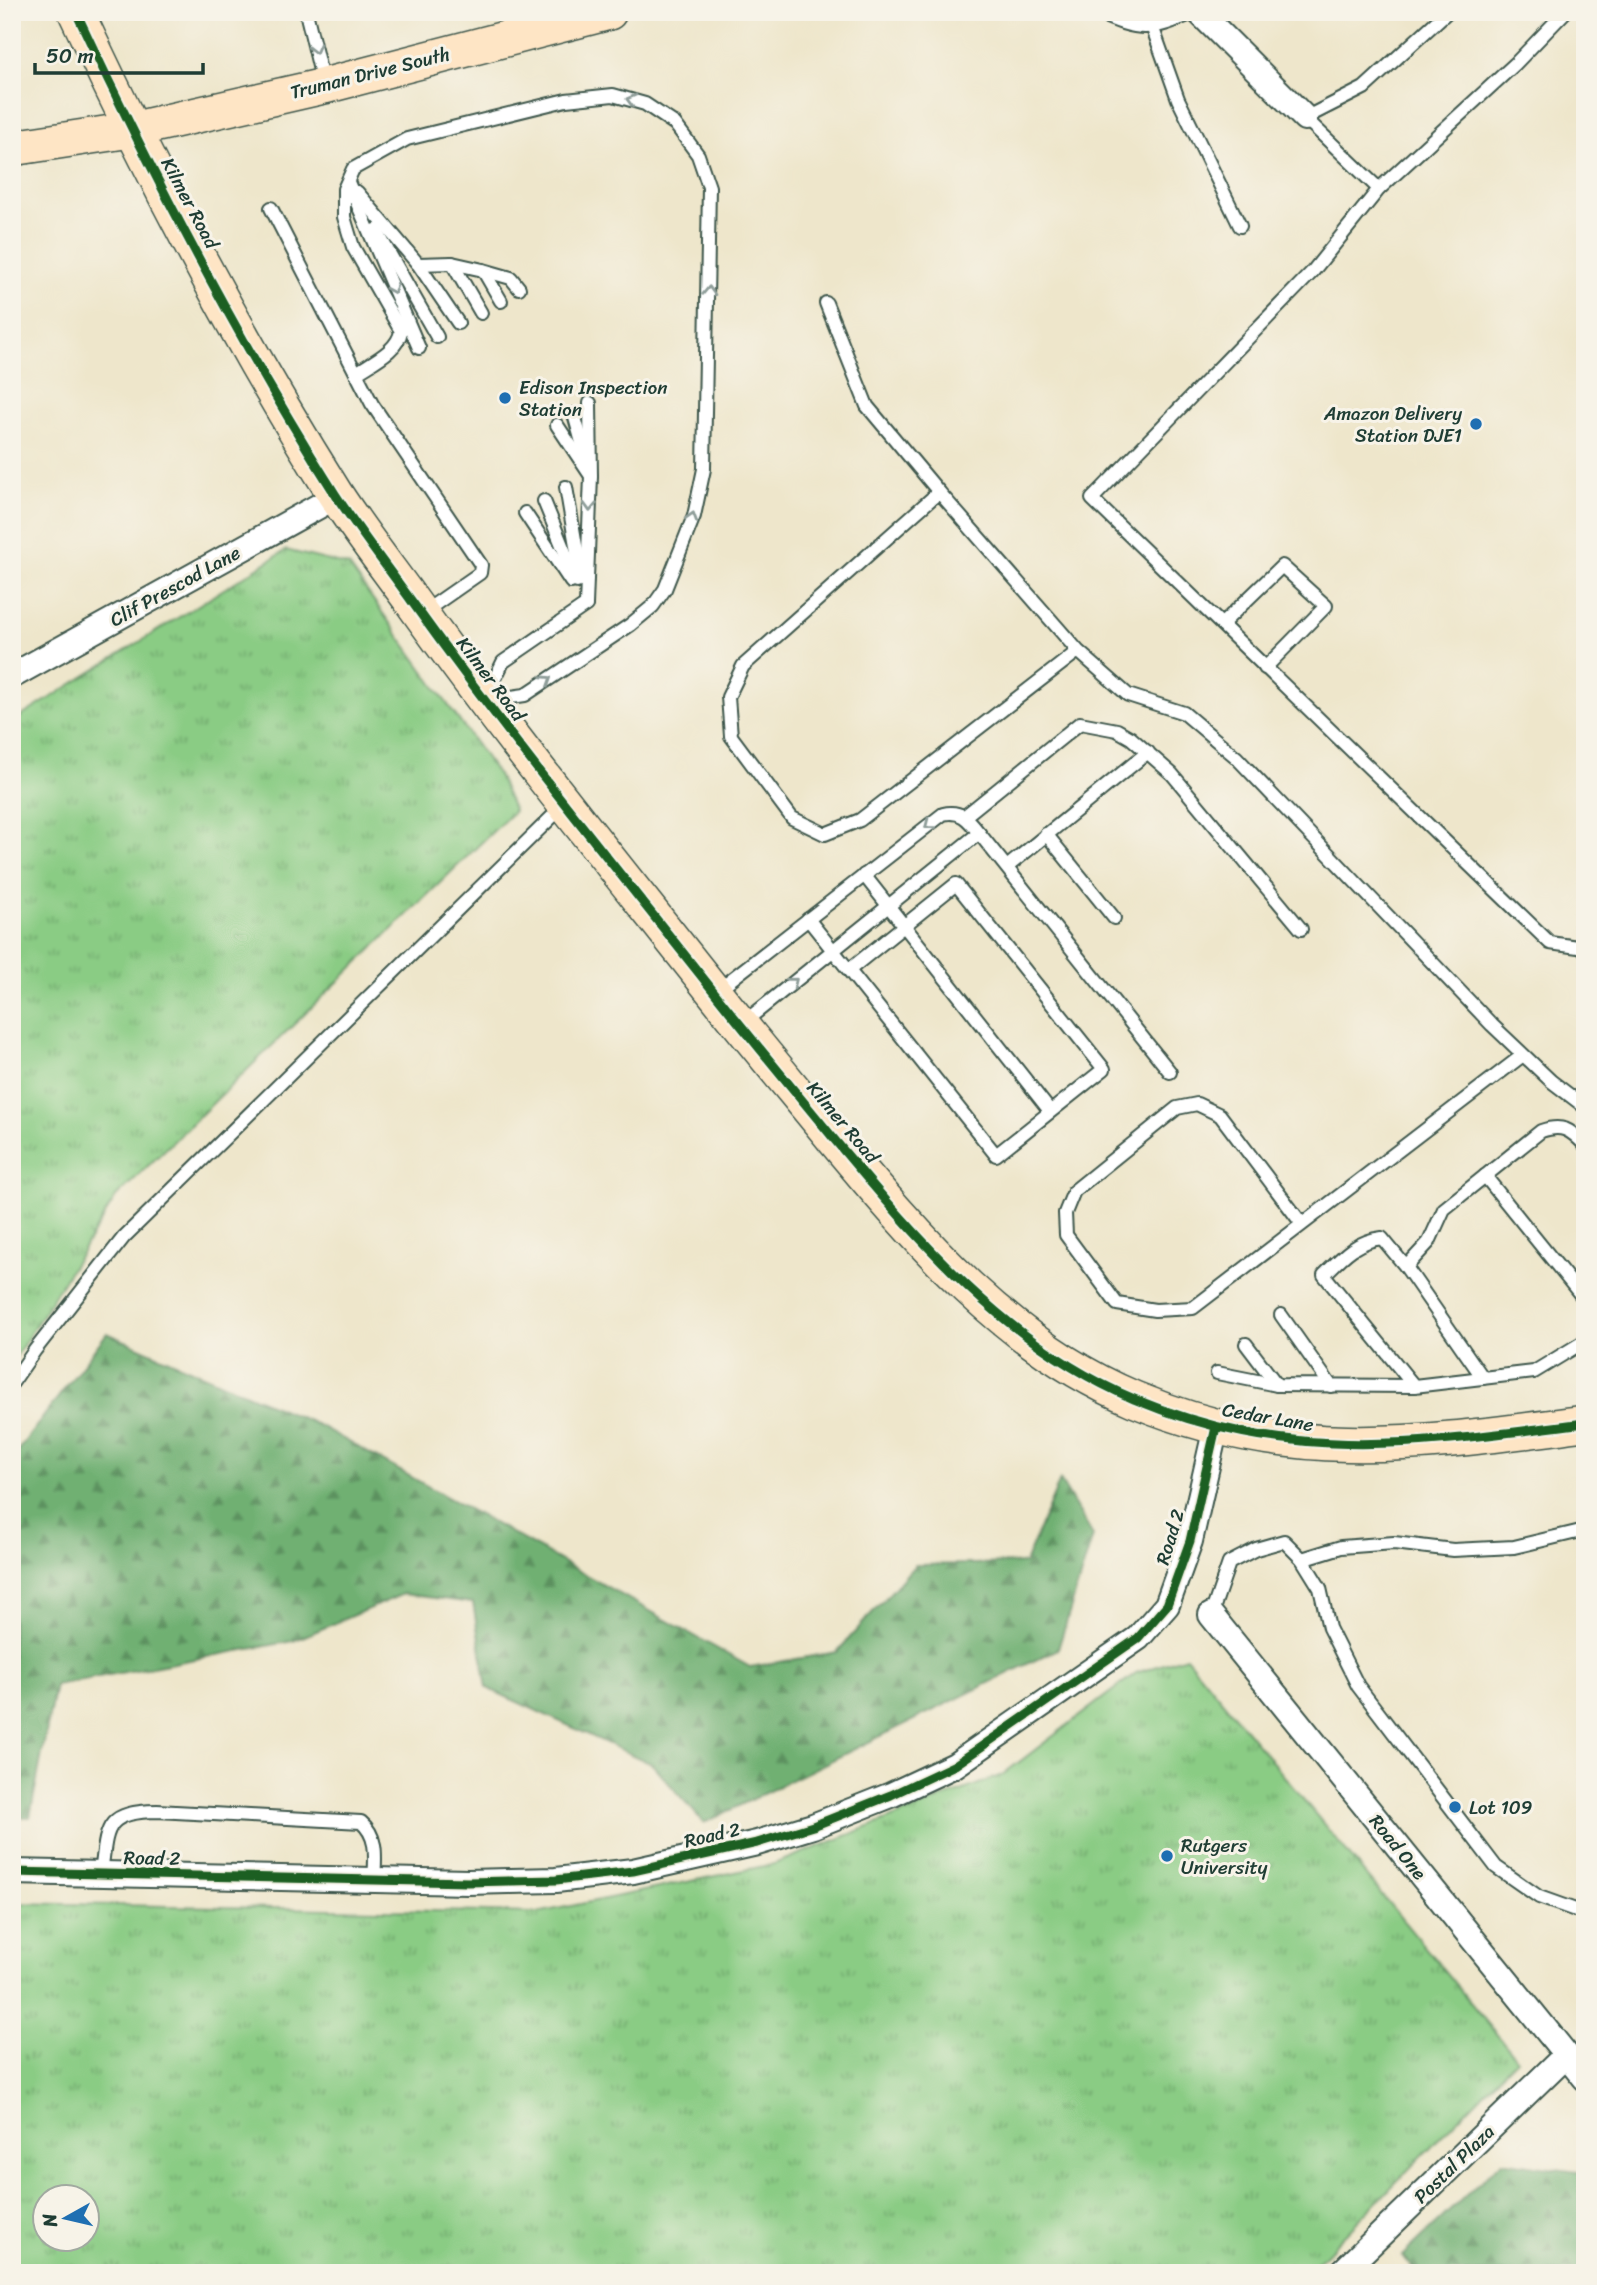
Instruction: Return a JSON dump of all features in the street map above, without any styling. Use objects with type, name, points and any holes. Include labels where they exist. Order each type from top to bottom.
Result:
[{"type":"street","name":"Kilmer Road","points":[[76,12],[131,130],[234,321],[337,496],[484,701],[740,1025],[931,1253],[979,1297]]},
{"type":"street","name":"Truman Drive South","points":[[12,148],[131,130],[324,86],[608,12]]},
{"type":"street","points":[[1197,12],[1304,118]]},
{"type":"street","name":"Clif Prescod Lane","points":[[12,676],[337,496]]},
{"type":"street","name":"Cedar Lane","points":[[979,1297],[1038,1346],[1075,1370],[1135,1399],[1216,1427],[1307,1444],[1376,1446],[1585,1423]]},
{"type":"street","name":"Road 2","points":[[12,1872],[374,1881],[555,1880],[633,1871],[757,1843],[813,1826],[891,1795],[955,1765],[1138,1638],[1167,1605],[1190,1541],[1216,1427]]},
{"type":"street","name":"Road One","points":[[1211,1615],[1585,2078]]},
{"type":"street","name":"Postal Plaza","points":[[1341,2273],[1566,2055]]},
{"type":"lane","points":[[306,12],[324,86]]},
{"type":"lane","points":[[1096,12],[1132,28],[1167,25],[1197,12]]},
{"type":"lane","points":[[1379,189],[1304,118],[1364,88],[1447,12]]},
{"type":"lane","points":[[1565,12],[1515,64],[1379,189],[1312,271],[1092,499],[1550,943],[1585,948]]},
{"type":"lane","points":[[1152,26],[1178,99],[1240,226]]},
{"type":"lane","points":[[356,373],[391,349],[400,339],[401,331],[354,247],[344,217],[344,189],[353,169],[407,139],[566,100],[613,96],[645,104],[675,124],[698,155],[709,187],[704,469],[694,516],[665,589],[653,606],[630,625],[525,695],[484,701]]},
{"type":"lane","points":[[348,181],[418,264],[458,323]]},
{"type":"lane","points":[[348,181],[437,337]]},
{"type":"lane","points":[[348,181],[419,348]]},
{"type":"lane","points":[[271,208],[373,404],[481,565],[480,573],[421,614]]},
{"type":"lane","points":[[418,264],[452,263],[483,270],[511,278],[519,288]]},
{"type":"lane","points":[[452,263],[481,313]]},
{"type":"lane","points":[[483,270],[501,301]]},
{"type":"lane","points":[[826,303],[867,406],[1078,651],[1128,695],[1184,713],[1237,757],[1382,912],[1523,1055],[1585,1107]]},
{"type":"lane","points":[[586,606],[591,476],[590,403]]},
{"type":"lane","points":[[574,414],[591,476]]},
{"type":"lane","points":[[557,425],[591,476]]},
{"type":"lane","points":[[566,487],[586,606]]},
{"type":"lane","points":[[939,492],[743,666],[728,697],[731,736],[792,818],[825,834],[860,820],[1078,651]]},
{"type":"lane","points":[[544,501],[586,606]]},
{"type":"lane","points":[[525,513],[586,606]]},
{"type":"lane","points":[[1222,624],[1282,566],[1325,606],[1265,667]]},
{"type":"lane","points":[[484,701],[503,662],[586,606]]},
{"type":"lane","points":[[965,816],[1080,723],[1117,730],[1148,751],[1172,774],[1301,929]]},
{"type":"lane","points":[[1007,867],[1148,751]]},
{"type":"lane","points":[[12,1384],[35,1350],[124,1237],[565,804]]},
{"type":"lane","points":[[714,992],[943,814],[953,812],[965,816],[1170,1072]]},
{"type":"lane","points":[[740,1025],[979,833]]},
{"type":"lane","points":[[1046,835],[1114,918]]},
{"type":"lane","points":[[864,875],[1050,1111]]},
{"type":"lane","points":[[808,919],[996,1155],[1104,1069],[956,884],[849,970]]},
{"type":"lane","points":[[1302,1224],[1220,1115],[1197,1104],[1177,1108],[1074,1191],[1065,1213],[1066,1235],[1117,1304],[1155,1310],[1193,1308],[1523,1055]]},
{"type":"lane","points":[[1406,1267],[1429,1242],[1444,1209],[1541,1131],[1557,1126],[1571,1130],[1585,1145]]},
{"type":"lane","points":[[1485,1176],[1585,1300]]},
{"type":"lane","points":[[1414,1386],[1324,1275],[1353,1247],[1367,1240],[1382,1238],[1406,1267],[1483,1378]]},
{"type":"lane","points":[[1281,1315],[1331,1386]]},
{"type":"lane","points":[[1217,1373],[1277,1385],[1414,1386],[1534,1372],[1585,1341]]},
{"type":"lane","points":[[1246,1344],[1277,1385]]},
{"type":"lane","points":[[1302,1559],[1342,1547],[1394,1543],[1453,1550],[1514,1547],[1585,1530]]},
{"type":"lane","points":[[1211,1615],[1228,1563],[1256,1549],[1284,1541],[1302,1559],[1320,1588],[1329,1628],[1358,1686],[1496,1867],[1539,1897],[1583,1914]]},
{"type":"lane","points":[[101,1874],[107,1830],[115,1818],[131,1812],[157,1811],[360,1822],[370,1830],[374,1842],[374,1881]]},
{"type":"green space","points":[[286,550],[349,566],[498,775],[514,811],[116,1197],[12,1363],[12,722]]},
{"type":"green space","points":[[107,1333],[320,1426],[750,1667],[837,1652],[915,1565],[1025,1563],[1060,1480],[1093,1536],[1058,1649],[704,1823],[652,1764],[487,1688],[473,1603],[403,1594],[293,1641],[55,1685],[30,1817],[12,1817],[12,1458]]},
{"type":"green space","name":"Rutgers University","points":[[1186,1657],[1517,2059],[1307,2273],[12,2273],[12,1903],[537,1913],[774,1864],[1002,1775],[1136,1673]]},
{"type":"green space","points":[[1502,2161],[1585,2173],[1585,2273],[1417,2273],[1402,2256]]},
{"type":"cycle path","points":[[76,12],[198,257],[264,377],[354,522],[523,751],[729,1010],[866,1177],[933,1252],[969,1287],[1006,1320],[1088,1377],[1134,1399],[1192,1420],[1248,1434],[1358,1444],[1468,1437],[1585,1423]]},
{"type":"cycle path","points":[[12,1872],[468,1882],[556,1880],[633,1871],[757,1843],[813,1826],[891,1795],[955,1765],[1138,1638],[1167,1605],[1190,1541],[1216,1427]]},
{"type":"place","name":"Edison Inspection Station","points":[[505,398]]},
{"type":"place","name":"Amazon Delivery Station DJE1","points":[[1476,424]]},
{"type":"place","name":"Lot 109","points":[[1455,1807]]},
{"type":"place","name":"Rutgers University","points":[[1167,1856]]}]
